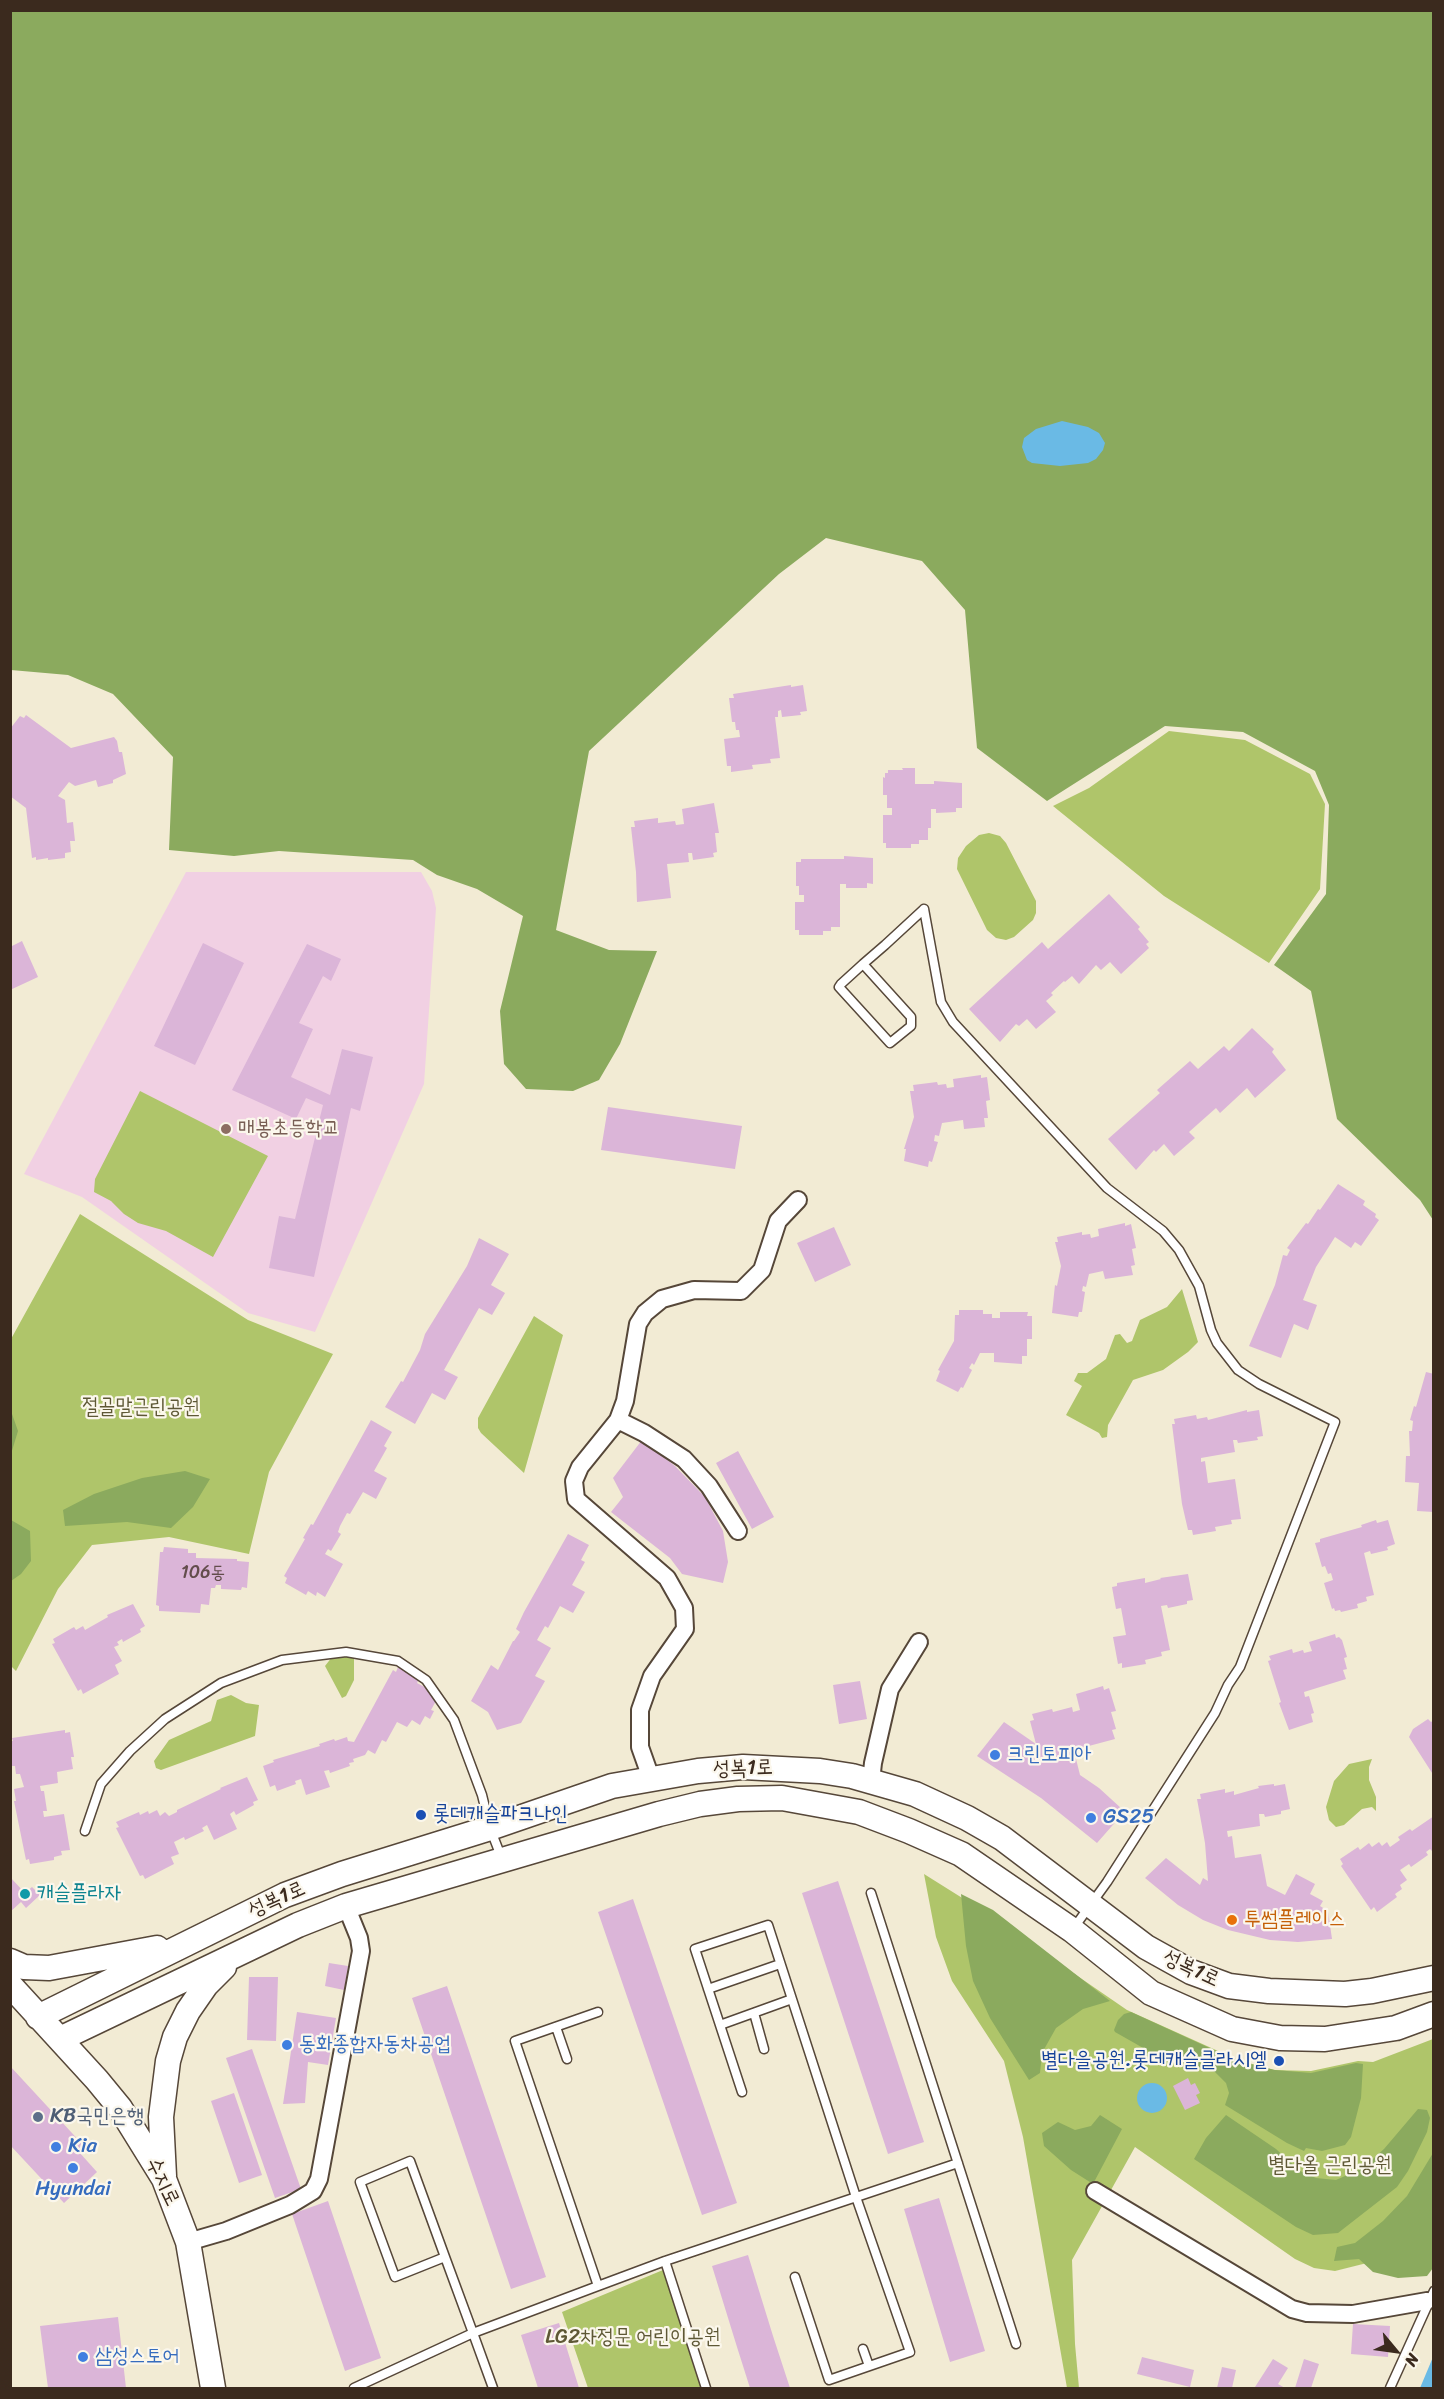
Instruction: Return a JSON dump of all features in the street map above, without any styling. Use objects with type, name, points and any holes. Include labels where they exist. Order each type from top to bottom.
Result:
[{"type":"street","points":[[651,1778],[640,1747],[640,1710],[652,1677],[685,1629],[684,1608],[668,1578],[576,1499],[574,1481],[580,1467],[618,1420],[625,1401],[638,1324],[645,1313],[662,1299],[694,1290],[741,1291],[762,1270],[778,1221],[798,1200]]},
{"type":"street","points":[[618,1420],[644,1433],[684,1459],[709,1486],[738,1531]]},
{"type":"street","points":[[871,1781],[890,1689],[919,1642]]},
{"type":"street","name":"성복1로","points":[[38,2017],[285,1895],[342,1874],[490,1828],[612,1786],[698,1771],[743,1767],[820,1771],[871,1781],[915,1794],[1002,1838],[1146,1947],[1191,1972],[1229,1986],[1269,1991],[1345,1994],[1372,1991],[1434,1978]]},
{"type":"street","name":"성복1로","points":[[60,2039],[298,1925],[346,1906],[700,1804],[738,1799],[782,1798],[859,1812],[940,1845],[970,1860],[1072,1930],[1151,1993],[1232,2029],[1280,2038],[1325,2038],[1396,2028],[1434,2014]]},
{"type":"street","points":[[188,2242],[226,2231],[290,2205],[313,2191],[319,2179],[361,1951],[359,1938],[346,1906]]},
{"type":"street","points":[[10,1961],[24,1967],[49,1968],[135,1953],[194,1939]]},
{"type":"street","points":[[164,2179],[161,2117],[168,2061],[175,2037],[188,2011],[206,1985],[233,1956]]},
{"type":"street","name":"수지로","points":[[10,1985],[120,2108],[164,2179],[188,2242],[213,2388]]},
{"type":"street","points":[[1095,2191],[1292,2309],[1307,2313],[1353,2314],[1430,2296]]},
{"type":"lane","points":[[863,964],[911,1017],[911,1026],[890,1043],[839,987],[863,964],[924,909],[941,1002],[953,1022],[1107,1188],[1163,1231],[1179,1250],[1199,1286],[1211,1330],[1217,1343],[1238,1370],[1259,1384],[1335,1422],[1240,1667],[1228,1685],[1215,1713],[1072,1930]]},
{"type":"lane","points":[[85,1831],[101,1784],[130,1750],[165,1719],[221,1683],[282,1660],[346,1652],[398,1661],[426,1680],[454,1720],[482,1795],[490,1828],[502,1860]]},
{"type":"lane","points":[[871,1893],[1016,2344]]},
{"type":"lane","points":[[742,2092],[695,1949],[768,1925],[856,2197],[910,2352],[829,2380],[795,2277]]},
{"type":"lane","points":[[708,1989],[780,1964]]},
{"type":"lane","points":[[720,2025],[792,1999]]},
{"type":"lane","points":[[598,2012],[515,2041],[598,2286]]},
{"type":"lane","points":[[754,2013],[764,2049]]},
{"type":"lane","points":[[556,2027],[567,2059]]},
{"type":"lane","points":[[445,2257],[395,2277],[360,2182],[410,2162],[445,2257],[473,2333],[493,2388]]},
{"type":"lane","points":[[354,2388],[473,2333],[665,2261],[958,2163]]},
{"type":"lane","points":[[665,2261],[706,2388]]},
{"type":"lane","points":[[1390,2388],[1430,2296]]},
{"type":"lane","points":[[863,2349],[869,2366]]},
{"type":"shaded area","name":"매봉초등학교","points":[[186,872],[421,872],[432,891],[436,908],[424,1084],[315,1332],[248,1313],[82,1197],[24,1174]]},
{"type":"green space","points":[[10,11],[1433,11],[1433,1220],[1420,1200],[1337,1119],[1311,991],[1274,965],[1326,894],[1329,805],[1315,771],[1243,732],[1165,726],[1047,801],[977,748],[965,610],[922,561],[826,538],[779,574],[589,751],[556,930],[609,950],[657,951],[620,1044],[599,1080],[573,1091],[526,1089],[504,1064],[500,1011],[523,916],[477,889],[437,875],[413,860],[279,851],[234,856],[169,850],[173,757],[113,694],[68,675],[11,670]]},
{"type":"green space","points":[[1169,731],[1245,740],[1310,774],[1325,804],[1320,889],[1269,963],[1164,896],[1053,806],[1089,788]]},
{"type":"green space","points":[[989,833],[1000,836],[1006,843],[1036,901],[1036,913],[1033,920],[1014,937],[1006,940],[996,938],[987,930],[957,869],[958,858],[966,846],[979,835]]},
{"type":"green space","points":[[140,1091],[268,1156],[213,1257],[166,1231],[138,1223],[124,1214],[111,1201],[94,1192],[95,1179]]},
{"type":"green space","name":"절골말근린공원","points":[[80,1214],[248,1320],[333,1354],[269,1472],[249,1554],[169,1537],[92,1545],[58,1589],[16,1671],[11,1666],[11,1339]]},
{"type":"green space","points":[[1182,1289],[1198,1342],[1163,1370],[1133,1380],[1108,1425],[1107,1437],[1102,1438],[1099,1433],[1066,1415],[1082,1386],[1074,1381],[1078,1373],[1087,1373],[1106,1359],[1115,1335],[1120,1334],[1127,1343],[1132,1341],[1140,1320],[1167,1307]]},
{"type":"green space","points":[[534,1316],[563,1335],[524,1473],[481,1433],[478,1428],[478,1418]]},
{"type":"green space","points":[[10,1411],[18,1431],[11,1454]]},
{"type":"green space","points":[[185,1471],[210,1479],[193,1507],[171,1528],[127,1522],[65,1526],[63,1510],[94,1494],[142,1478]]},
{"type":"green space","points":[[11,1520],[30,1531],[31,1561],[21,1574],[11,1581]]},
{"type":"green space","points":[[354,1655],[354,1680],[346,1696],[342,1698],[325,1666],[332,1657]]},
{"type":"green space","points":[[231,1695],[246,1703],[259,1705],[255,1736],[161,1770],[156,1768],[154,1761],[169,1740],[211,1721],[217,1700]]},
{"type":"green space","points":[[1372,1759],[1369,1767],[1369,1780],[1376,1797],[1376,1811],[1372,1807],[1362,1809],[1344,1825],[1336,1827],[1329,1820],[1326,1807],[1334,1781],[1349,1764]]},
{"type":"green space","name":"별다올 근린공원","points":[[924,1874],[983,1911],[1127,2010],[1238,2060],[1274,2070],[1311,2071],[1358,2061],[1373,2062],[1433,2039],[1433,2188],[1367,2263],[1335,2271],[1314,2268],[1295,2259],[1135,2147],[1072,2260],[1079,2388],[1067,2388],[1023,2137],[1004,2061],[952,1981],[936,1937]]},
{"type":"green space","points":[[961,1894],[993,1910],[1110,2001],[1083,2009],[1056,2028],[1042,2053],[1040,2073],[1029,2080],[990,2018],[973,1981],[966,1946]]},
{"type":"green space","points":[[1131,2012],[1238,2061],[1275,2070],[1311,2073],[1356,2063],[1363,2064],[1361,2098],[1351,2137],[1345,2145],[1322,2151],[1306,2148],[1304,2151],[1287,2143],[1225,2105],[1229,2093],[1226,2083],[1215,2072],[1152,2053],[1115,2032],[1118,2020],[1124,2014]]},
{"type":"green space","points":[[1418,2109],[1427,2110],[1430,2118],[1427,2132],[1408,2171],[1397,2187],[1338,2233],[1313,2235],[1296,2227],[1194,2159],[1206,2138],[1226,2115],[1276,2149],[1300,2171],[1316,2178],[1336,2180],[1363,2168],[1384,2149]]},
{"type":"green space","points":[[1100,2115],[1122,2129],[1093,2184],[1071,2170],[1044,2146],[1042,2133],[1058,2122],[1075,2130],[1091,2126]]},
{"type":"green space","points":[[1433,2153],[1433,2268],[1427,2276],[1398,2278],[1373,2272],[1359,2259],[1334,2261],[1337,2247],[1355,2243],[1383,2221],[1407,2196]]},
{"type":"green space","name":"LG2차정문 어린이공원","points":[[663,2270],[706,2388],[588,2388],[562,2312]]},
{"type":"water","points":[[1062,421],[1088,427],[1099,433],[1105,443],[1096,459],[1088,463],[1060,466],[1032,463],[1027,460],[1022,447],[1024,438],[1036,429]]},
{"type":"water","points":[[1152,2083],[1163,2087],[1167,2098],[1163,2109],[1152,2113],[1141,2109],[1137,2098],[1141,2087]]},
{"type":"water","points":[[1433,2357],[1433,2388],[1420,2388],[1428,2369]]},
{"type":"building","points":[[791,685],[791,687],[803,685],[807,711],[800,712],[801,715],[782,717],[781,710],[778,711],[778,717],[775,717],[780,758],[770,759],[771,763],[752,765],[753,769],[731,772],[731,766],[727,766],[724,739],[740,737],[735,722],[732,722],[729,698],[734,698],[733,694]]},
{"type":"building","points":[[26,715],[71,748],[114,737],[119,752],[122,752],[126,774],[113,780],[113,783],[98,787],[96,780],[75,786],[69,782],[58,796],[65,800],[67,823],[73,822],[75,841],[70,841],[71,852],[65,853],[65,858],[36,860],[36,857],[32,858],[26,808],[10,796],[10,729],[20,716],[24,718]]},
{"type":"building","points":[[902,768],[915,768],[915,784],[934,784],[934,781],[962,783],[962,808],[956,808],[956,812],[936,813],[936,809],[931,809],[931,828],[928,828],[928,840],[919,840],[919,844],[911,844],[911,848],[886,848],[886,843],[883,843],[883,815],[892,815],[892,808],[887,808],[887,795],[883,795],[883,777],[885,778],[888,770],[903,770]]},
{"type":"building","points":[[714,803],[719,833],[715,833],[717,852],[713,853],[714,857],[693,860],[692,853],[688,853],[689,862],[667,864],[671,898],[637,902],[631,827],[635,827],[634,821],[658,818],[658,823],[675,821],[676,825],[684,824],[682,809]]},
{"type":"building","points":[[844,856],[873,858],[873,884],[867,883],[867,888],[846,888],[846,884],[840,884],[840,927],[831,927],[831,931],[823,931],[823,935],[799,935],[799,930],[795,930],[795,902],[804,902],[804,895],[799,895],[799,886],[796,886],[796,862],[801,862],[801,859],[844,859]]},
{"type":"building","points":[[1109,894],[1140,927],[1138,929],[1149,942],[1146,944],[1149,948],[1121,974],[1110,962],[1101,970],[1096,965],[1079,984],[1072,976],[1064,981],[1046,1001],[1056,1012],[1036,1029],[1027,1019],[1019,1026],[1016,1024],[1000,1042],[969,1009],[1042,942],[1048,949]]},
{"type":"building","points":[[22,941],[38,977],[10,990],[10,947]]},
{"type":"building","points":[[203,943],[244,963],[195,1065],[154,1046]]},
{"type":"building","points":[[307,944],[341,959],[331,981],[323,976],[299,1023],[313,1029],[291,1077],[330,1095],[342,1049],[373,1057],[360,1111],[351,1108],[314,1277],[269,1268],[279,1216],[295,1219],[323,1105],[306,1098],[296,1119],[232,1090]]},
{"type":"building","points":[[1252,1028],[1274,1049],[1272,1052],[1286,1070],[1255,1098],[1247,1088],[1220,1113],[1216,1108],[1189,1132],[1195,1138],[1174,1156],[1164,1144],[1156,1152],[1154,1150],[1136,1170],[1108,1139],[1160,1093],[1157,1090],[1190,1061],[1198,1069],[1224,1046],[1229,1051]]},
{"type":"building","points":[[981,1075],[981,1078],[987,1077],[990,1100],[986,1101],[988,1118],[984,1118],[985,1127],[964,1129],[963,1120],[942,1123],[939,1136],[935,1135],[934,1141],[938,1142],[932,1162],[929,1161],[928,1167],[904,1161],[906,1149],[904,1149],[914,1117],[910,1091],[914,1091],[913,1085],[937,1082],[938,1085],[946,1084],[947,1088],[954,1087],[953,1079]]},
{"type":"building","points":[[608,1107],[742,1126],[735,1169],[601,1150]]},
{"type":"building","points":[[1338,1184],[1365,1201],[1363,1205],[1376,1214],[1375,1217],[1379,1220],[1361,1246],[1355,1242],[1351,1248],[1335,1237],[1316,1267],[1303,1300],[1317,1305],[1308,1330],[1294,1324],[1281,1358],[1249,1346],[1275,1285],[1283,1255],[1287,1256],[1290,1250],[1287,1248],[1318,1209],[1320,1210]]},
{"type":"building","points":[[1125,1223],[1125,1226],[1131,1224],[1136,1248],[1132,1249],[1135,1265],[1131,1266],[1133,1275],[1105,1279],[1103,1271],[1089,1274],[1086,1287],[1083,1286],[1082,1291],[1085,1292],[1082,1312],[1079,1312],[1078,1317],[1052,1313],[1055,1285],[1057,1286],[1061,1266],[1055,1242],[1058,1242],[1057,1237],[1082,1232],[1082,1235],[1090,1234],[1091,1238],[1099,1236],[1098,1229]]},
{"type":"building","points":[[834,1227],[851,1265],[815,1282],[797,1243]]},
{"type":"building","points":[[479,1238],[509,1254],[491,1285],[505,1293],[492,1315],[479,1308],[444,1370],[458,1377],[445,1400],[432,1393],[415,1424],[385,1407],[401,1381],[403,1382],[420,1350],[425,1334],[467,1266]]},
{"type":"building","points":[[959,1310],[983,1310],[983,1314],[992,1314],[992,1318],[1000,1318],[1000,1312],[1028,1312],[1027,1316],[1032,1316],[1032,1339],[1027,1339],[1027,1356],[1022,1356],[1022,1364],[994,1362],[994,1353],[980,1353],[974,1365],[972,1363],[969,1368],[972,1370],[963,1388],[961,1387],[958,1392],[936,1381],[940,1371],[938,1370],[954,1341],[955,1315],[959,1315]]},
{"type":"building","points":[[1426,1372],[1434,1374],[1434,1512],[1417,1511],[1419,1483],[1405,1482],[1406,1456],[1410,1456],[1409,1431],[1412,1431],[1413,1421],[1410,1420]]},
{"type":"building","points":[[1247,1410],[1247,1412],[1259,1410],[1263,1436],[1257,1437],[1258,1440],[1238,1443],[1237,1440],[1233,1440],[1235,1452],[1201,1458],[1201,1462],[1205,1461],[1208,1483],[1235,1479],[1241,1519],[1231,1520],[1232,1524],[1215,1527],[1216,1531],[1193,1535],[1192,1530],[1188,1530],[1182,1504],[1172,1424],[1175,1424],[1174,1419],[1196,1415],[1197,1419],[1207,1417],[1208,1420]]},
{"type":"building","points":[[371,1420],[392,1432],[384,1446],[387,1448],[374,1471],[387,1478],[376,1499],[363,1492],[350,1514],[347,1513],[338,1532],[341,1534],[331,1551],[328,1549],[325,1554],[343,1564],[325,1597],[317,1592],[316,1596],[308,1591],[306,1595],[285,1583],[287,1578],[284,1576],[305,1539],[303,1538],[311,1524],[313,1525]]},
{"type":"building","points":[[642,1440],[675,1466],[705,1497],[723,1531],[728,1562],[723,1583],[682,1574],[670,1558],[611,1512],[623,1497],[613,1478]]},
{"type":"building","points":[[738,1451],[774,1517],[752,1529],[716,1463]]},
{"type":"building","points":[[1376,1520],[1377,1523],[1388,1520],[1395,1544],[1387,1547],[1388,1550],[1371,1554],[1370,1551],[1364,1553],[1374,1595],[1366,1597],[1367,1601],[1357,1604],[1358,1608],[1335,1611],[1334,1608],[1332,1609],[1324,1583],[1333,1580],[1331,1573],[1328,1574],[1325,1566],[1322,1567],[1315,1543],[1320,1542],[1320,1539],[1362,1527],[1361,1525]]},
{"type":"building","points":[[568,1534],[589,1545],[581,1560],[585,1562],[572,1585],[585,1592],[573,1613],[560,1606],[548,1628],[545,1626],[537,1640],[551,1648],[535,1676],[545,1681],[521,1723],[497,1730],[488,1712],[471,1701],[491,1665],[498,1670],[520,1632],[516,1629],[524,1612]]},
{"type":"building","points":[[164,1547],[188,1549],[188,1553],[196,1553],[196,1558],[237,1559],[237,1561],[249,1562],[247,1588],[221,1589],[221,1585],[216,1585],[215,1588],[211,1588],[209,1605],[201,1604],[200,1613],[159,1611],[159,1606],[156,1605],[160,1552],[163,1552]]},
{"type":"building","points":[[1188,1574],[1193,1600],[1187,1601],[1187,1604],[1168,1608],[1167,1605],[1161,1606],[1170,1650],[1161,1652],[1162,1656],[1145,1660],[1146,1664],[1122,1668],[1122,1663],[1118,1664],[1113,1637],[1126,1635],[1121,1608],[1116,1609],[1112,1587],[1117,1586],[1117,1583],[1145,1578],[1145,1583],[1160,1578]]},
{"type":"building","points":[[133,1604],[145,1626],[140,1629],[141,1632],[123,1642],[122,1639],[117,1642],[119,1645],[114,1647],[122,1661],[115,1665],[119,1674],[83,1694],[81,1689],[78,1691],[52,1644],[55,1643],[53,1639],[74,1627],[76,1630],[83,1626],[85,1630],[108,1617],[107,1615]]},
{"type":"building","points":[[1335,1634],[1336,1638],[1339,1637],[1342,1640],[1347,1657],[1344,1658],[1347,1669],[1343,1670],[1346,1679],[1304,1692],[1305,1697],[1309,1696],[1314,1713],[1311,1714],[1313,1722],[1289,1730],[1279,1703],[1281,1702],[1268,1661],[1271,1660],[1269,1656],[1292,1649],[1293,1653],[1303,1650],[1304,1653],[1312,1651],[1309,1642]]},
{"type":"building","points":[[398,1667],[419,1679],[417,1683],[432,1691],[430,1694],[437,1699],[431,1710],[434,1711],[430,1719],[425,1716],[420,1725],[412,1720],[407,1727],[397,1722],[386,1742],[382,1740],[375,1754],[368,1750],[365,1755],[353,1759],[354,1762],[349,1763],[350,1766],[330,1773],[329,1770],[324,1771],[330,1787],[306,1795],[301,1779],[295,1781],[296,1784],[277,1791],[275,1785],[270,1787],[263,1766],[274,1762],[273,1760],[320,1746],[319,1744],[334,1739],[335,1741],[347,1737],[348,1741],[354,1742],[393,1670],[396,1672]]},
{"type":"building","points":[[860,1681],[867,1719],[839,1724],[833,1685]]},
{"type":"building","points":[[1103,1686],[1104,1690],[1109,1688],[1116,1711],[1111,1712],[1116,1729],[1112,1730],[1115,1739],[1070,1751],[1071,1756],[1075,1755],[1080,1775],[1099,1788],[1122,1809],[1116,1816],[1119,1818],[1097,1843],[1041,1798],[977,1756],[1004,1722],[1036,1744],[1030,1721],[1034,1720],[1032,1714],[1072,1707],[1073,1712],[1080,1710],[1076,1694]]},
{"type":"building","points":[[1428,1719],[1431,1722],[1434,1720],[1434,1776],[1409,1737],[1413,1729]]},
{"type":"building","points":[[65,1730],[65,1733],[70,1732],[74,1757],[71,1757],[73,1769],[57,1772],[58,1783],[40,1786],[41,1791],[44,1791],[47,1811],[43,1811],[44,1817],[64,1814],[70,1850],[61,1851],[62,1855],[54,1857],[54,1860],[30,1864],[29,1859],[26,1860],[14,1801],[16,1801],[14,1789],[24,1787],[20,1774],[16,1774],[15,1766],[12,1766],[10,1741],[13,1741],[12,1738]]},
{"type":"building","points":[[247,1777],[258,1800],[253,1802],[254,1805],[236,1815],[234,1811],[230,1814],[237,1829],[214,1840],[207,1825],[202,1828],[204,1831],[185,1840],[184,1837],[174,1842],[179,1854],[171,1857],[174,1864],[145,1879],[143,1875],[140,1876],[116,1828],[119,1827],[116,1822],[139,1812],[140,1815],[148,1811],[149,1814],[157,1810],[160,1816],[165,1812],[169,1816],[220,1788]]},
{"type":"building","points":[[1274,1784],[1274,1786],[1285,1784],[1290,1809],[1281,1811],[1281,1814],[1265,1817],[1264,1814],[1259,1814],[1260,1826],[1227,1831],[1228,1837],[1232,1836],[1235,1858],[1261,1854],[1267,1886],[1285,1895],[1296,1874],[1315,1884],[1310,1894],[1323,1901],[1320,1906],[1328,1911],[1332,1939],[1298,1942],[1270,1940],[1228,1930],[1203,1920],[1178,1905],[1145,1878],[1166,1858],[1200,1885],[1203,1878],[1208,1881],[1205,1843],[1197,1799],[1201,1799],[1200,1794],[1225,1789],[1225,1793],[1234,1791],[1234,1795],[1259,1788],[1258,1786]]},
{"type":"building","points":[[1434,1816],[1434,1853],[1430,1849],[1426,1852],[1428,1855],[1411,1867],[1409,1864],[1400,1870],[1407,1880],[1400,1885],[1402,1889],[1395,1894],[1397,1897],[1377,1912],[1374,1907],[1371,1910],[1341,1866],[1343,1864],[1340,1859],[1358,1847],[1360,1850],[1369,1843],[1372,1847],[1379,1842],[1382,1846],[1387,1842],[1390,1847],[1400,1840],[1398,1837],[1410,1829],[1412,1831]]},
{"type":"building","name":"캐슬플라자","points":[[10,1877],[25,1893],[32,1887],[40,1895],[26,1908],[21,1902],[10,1912]]},
{"type":"building","points":[[838,1881],[924,2142],[888,2154],[802,1893]]},
{"type":"building","points":[[633,1899],[737,2203],[702,2215],[598,1912]]},
{"type":"building","points":[[329,1963],[348,1966],[344,1990],[325,1986]]},
{"type":"building","points":[[249,1977],[278,1977],[276,2041],[247,2040]]},
{"type":"building","points":[[447,1986],[546,2277],[511,2289],[412,1998]]},
{"type":"building","points":[[297,2012],[336,2018],[328,2065],[308,2062],[305,2103],[283,2104]]},
{"type":"building","points":[[252,2049],[301,2189],[275,2198],[226,2058]]},
{"type":"building","points":[[10,2066],[84,2146],[79,2152],[97,2172],[64,2203],[10,2145]]},
{"type":"building","points":[[1188,2078],[1191,2085],[1195,2083],[1200,2093],[1196,2095],[1200,2103],[1185,2110],[1173,2086]]},
{"type":"building","points":[[234,2093],[262,2175],[239,2183],[211,2101]]},
{"type":"building","points":[[939,2198],[985,2351],[950,2362],[904,2209]]},
{"type":"building","points":[[328,2201],[381,2358],[345,2371],[292,2214]]},
{"type":"building","points":[[748,2255],[790,2388],[750,2388],[737,2347],[712,2266]]},
{"type":"building","name":"삼성스토어","points":[[118,2317],[126,2388],[48,2388],[40,2326]]},
{"type":"building","points":[[559,2323],[579,2388],[538,2388],[521,2335]]},
{"type":"building","points":[[1353,2324],[1390,2326],[1388,2357],[1351,2354]]},
{"type":"building","points":[[1142,2357],[1194,2370],[1190,2387],[1137,2374]]},
{"type":"building","points":[[1273,2359],[1288,2368],[1278,2384],[1285,2388],[1255,2387]]},
{"type":"building","points":[[1304,2359],[1319,2364],[1311,2388],[1295,2388]]},
{"type":"building","points":[[1222,2367],[1236,2370],[1232,2388],[1217,2388]]},
{"type":"place","name":"매봉초등학교","points":[[226,1129]]},
{"type":"place","name":"크린토피아","points":[[995,1755]]},
{"type":"place","name":"롯데캐슬파크나인","points":[[421,1815]]},
{"type":"place","name":"GS25","points":[[1091,1818]]},
{"type":"place","name":"캐슬플라자","points":[[25,1894]]},
{"type":"place","name":"투썸플레이스","points":[[1232,1920]]},
{"type":"place","name":"동화종합자동차공업","points":[[287,2045]]},
{"type":"place","name":"별다을공원.롯데캐슬클라시엘","points":[[1279,2061]]},
{"type":"place","name":"KB국민은행","points":[[38,2117]]},
{"type":"place","name":"Kia","points":[[56,2147]]},
{"type":"place","name":"Hyundai","points":[[73,2168]]},
{"type":"place","name":"삼성스토어","points":[[83,2357]]}]
